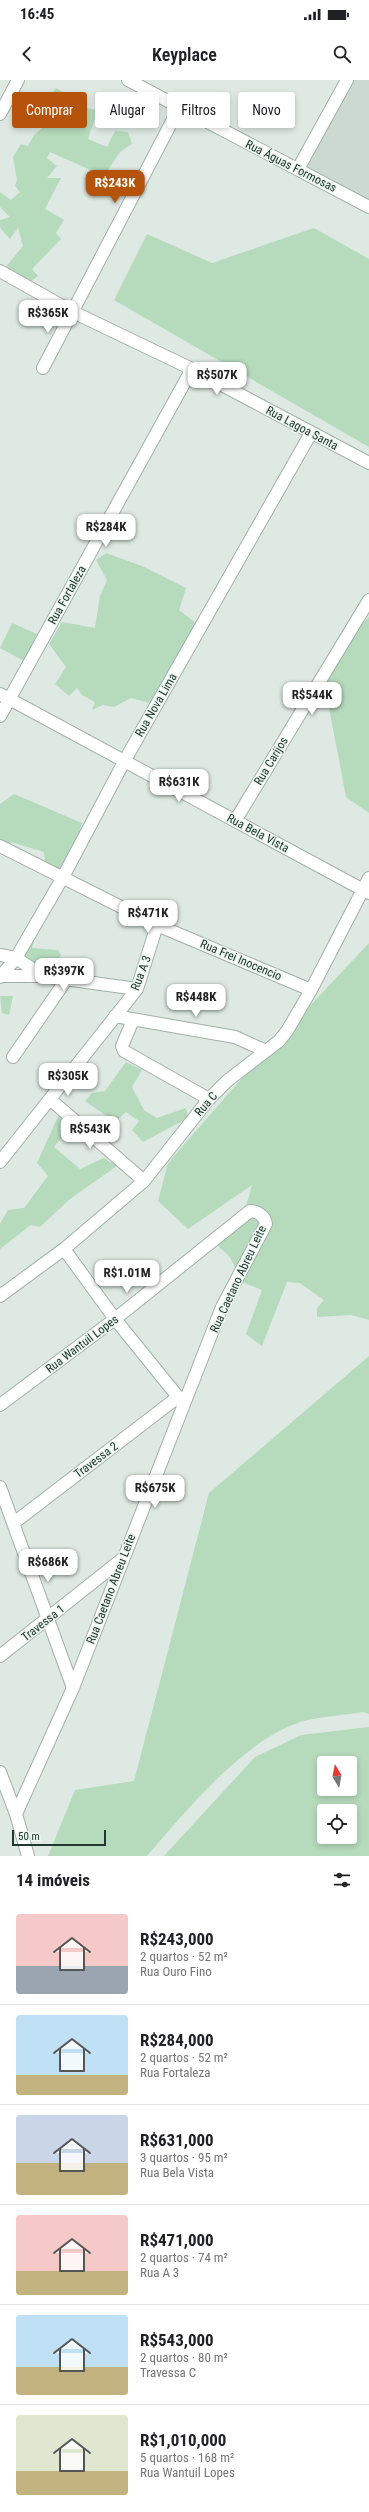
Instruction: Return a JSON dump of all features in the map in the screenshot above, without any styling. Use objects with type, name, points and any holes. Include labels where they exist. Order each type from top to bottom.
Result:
[{"type":"street","points":[[0,114],[18,80]]},
{"type":"street","name":"Rua Águas Formosas","points":[[128,80],[167,101]]},
{"type":"street","points":[[298,169],[347,80]]},
{"type":"street","points":[[43,368],[169,128]]},
{"type":"street","name":"Rua Águas Formosas","points":[[218,128],[369,207]]},
{"type":"street","name":"Rua Lagoa Santa","points":[[0,271],[73,312],[192,370],[369,463]]},
{"type":"street","name":"Rua Fortaleza","points":[[0,716],[4,696],[192,370]]},
{"type":"street","name":"Rua Nova Lima","points":[[0,976],[16,958],[63,877],[125,760],[311,433]]},
{"type":"street","name":"Rua Carijos","points":[[235,821],[369,600]]},
{"type":"street","name":"Rua Bela Vista","points":[[4,696],[366,891]]},
{"type":"street","name":"Rua Frei Inocencio","points":[[0,846],[157,924],[311,990]]},
{"type":"street","name":"Rua C","points":[[0,1296],[64,1249],[144,1181],[209,1099],[227,1081],[266,1052],[287,1031],[366,891],[369,878]]},
{"type":"street","name":"Rua A 3","points":[[0,1162],[51,1100],[137,989],[157,924]]},
{"type":"street","points":[[0,955],[16,958],[43,976]]},
{"type":"street","points":[[0,976],[43,976],[137,989]]},
{"type":"street","points":[[13,1057],[66,980]]},
{"type":"street","points":[[115,1016],[235,1037],[266,1052]]},
{"type":"street","points":[[133,1020],[122,1046],[124,1051],[209,1099]]},
{"type":"street","points":[[51,1100],[144,1181]]},
{"type":"street","name":"Rua Wantuil Lopes","points":[[0,1405],[115,1319],[240,1218],[250,1211],[258,1212]]},
{"type":"street","name":"Rua Caetano Abreu Leite","points":[[16,1814],[73,1688],[181,1401],[222,1307],[266,1224],[258,1212]]},
{"type":"street","points":[[64,1249],[115,1319],[181,1401]]},
{"type":"street","name":"Travessa 2","points":[[14,1522],[181,1401]]},
{"type":"street","points":[[0,1487],[14,1522],[73,1688]]},
{"type":"street","name":"Travessa 1","points":[[0,1656],[48,1620],[122,1559]]},
{"type":"street","points":[[0,1772],[16,1814],[28,1856]]},
{"type":"shaded area","points":[[347,80],[369,80],[369,207],[298,169]]},
{"type":"green space","points":[[56,88],[63,92],[53,92]]},
{"type":"green space","points":[[87,108],[95,110],[95,119],[88,139],[107,147],[115,131],[128,132],[132,144],[120,152],[104,176],[50,152],[47,158],[57,166],[47,178],[61,178],[45,209],[64,220],[56,233],[61,239],[32,269],[38,276],[30,282],[4,269],[23,246],[18,228],[10,239],[0,228],[0,220],[10,217],[0,207],[0,192],[11,200],[20,192],[15,186],[17,180],[13,157],[21,144],[28,146],[34,135],[42,128],[87,128]]},
{"type":"green space","points":[[314,228],[369,259],[369,447],[114,300],[147,234],[212,263]]},
{"type":"green space","points":[[106,553],[142,566],[186,588],[179,610],[201,627],[153,704],[131,698],[114,707],[103,705],[92,710],[95,702],[82,695],[77,688],[69,696],[55,684],[66,667],[49,644],[62,622],[95,628],[100,596],[107,580],[96,560]]},
{"type":"green space","points":[[369,617],[369,813],[346,797],[323,676],[356,629]]},
{"type":"green space","points":[[12,623],[37,634],[24,661],[0,648]]},
{"type":"green space","points":[[14,794],[82,823],[65,873],[45,864],[44,852],[11,842],[8,846],[0,842],[0,804]]},
{"type":"green space","points":[[31,938],[34,941],[32,948],[58,950],[61,955],[57,962],[65,969],[58,975],[43,976],[20,957]]},
{"type":"green space","points":[[369,943],[369,1320],[351,1315],[317,1317],[317,1308],[324,1300],[300,1283],[287,1282],[262,1346],[246,1334],[262,1290],[242,1282],[230,1257],[217,1245],[241,1224],[252,1185],[188,1229],[158,1201],[168,1163],[243,1077]]},
{"type":"green space","points":[[0,996],[13,996],[9,1015],[2,1013]]},
{"type":"green space","points":[[126,1062],[142,1070],[132,1087],[144,1110],[157,1118],[186,1108],[188,1118],[143,1142],[132,1130],[139,1121],[126,1112],[115,1122],[85,1101],[92,1093],[105,1091]]},
{"type":"green space","points":[[60,1112],[71,1126],[54,1147],[80,1169],[104,1158],[117,1166],[70,1199],[40,1227],[31,1225],[0,1249],[0,1224],[8,1210],[24,1208],[48,1176],[37,1163]]},
{"type":"green space","points":[[369,1356],[369,1714],[363,1712],[308,1720],[285,1728],[263,1741],[241,1757],[220,1776],[200,1796],[147,1856],[48,1856],[75,1790],[134,1781],[209,1493]]},
{"type":"green space","points":[[369,1727],[369,1856],[164,1856],[255,1757],[301,1735]]}]
